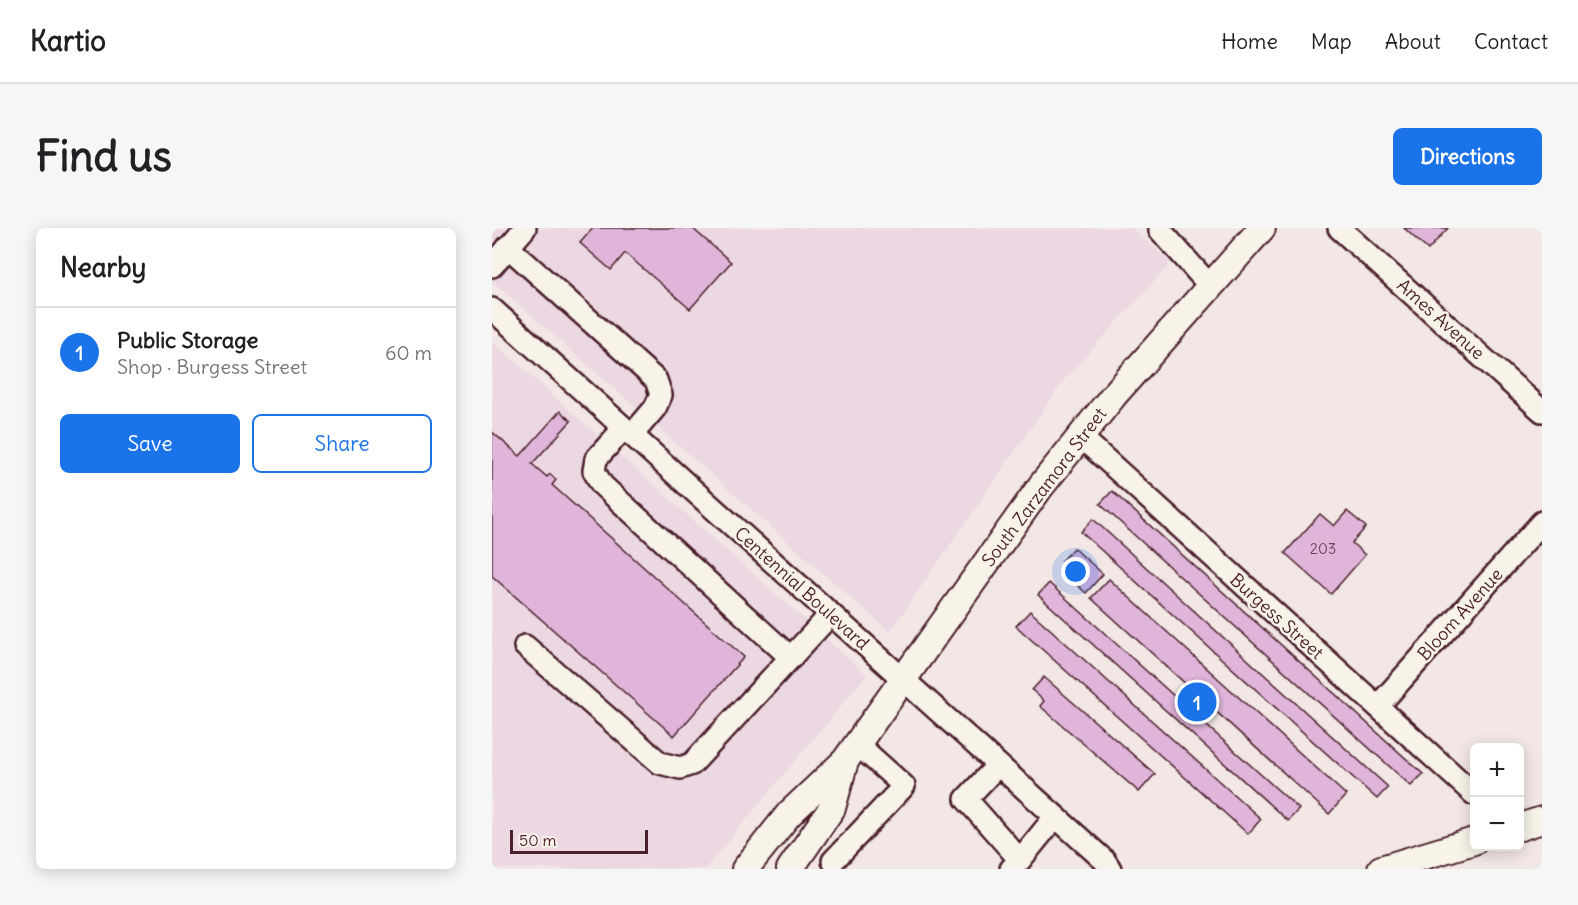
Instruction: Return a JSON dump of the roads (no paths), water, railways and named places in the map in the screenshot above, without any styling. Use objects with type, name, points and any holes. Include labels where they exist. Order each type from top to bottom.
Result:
[{"type":"main road","name":"South Zarzamora Street","points":[[745,869],[789,814],[851,753],[1041,486],[1143,360],[1262,228]]},
{"type":"main road","name":"South Zarzamora Street","points":[[790,869],[832,808],[851,753]]},
{"type":"main road","points":[[1524,826],[1542,820]]},
{"type":"main road","points":[[1382,869],[1470,842]]},
{"type":"street","points":[[492,266],[525,228]]},
{"type":"street","points":[[1160,228],[1210,285]]},
{"type":"street","name":"Ames Avenue","points":[[1339,228],[1542,411]]},
{"type":"street","points":[[508,248],[656,380],[661,395],[655,408],[596,459],[594,471],[602,485],[791,658]]},
{"type":"street","name":"Centennial Boulevard","points":[[492,309],[1105,861],[1110,869]]},
{"type":"street","name":"Burgess Street","points":[[1081,437],[1470,790]]},
{"type":"street","name":"Bloom Avenue","points":[[1378,706],[1542,522]]},
{"type":"street","points":[[525,646],[660,763],[680,768],[692,764],[831,615]]},
{"type":"street","points":[[814,834],[836,865],[904,786],[851,753]]},
{"type":"street","points":[[998,765],[966,799],[1016,864],[1055,817]]},
{"type":"place","name":"Public Storage","points":[[1197,702]]}]
